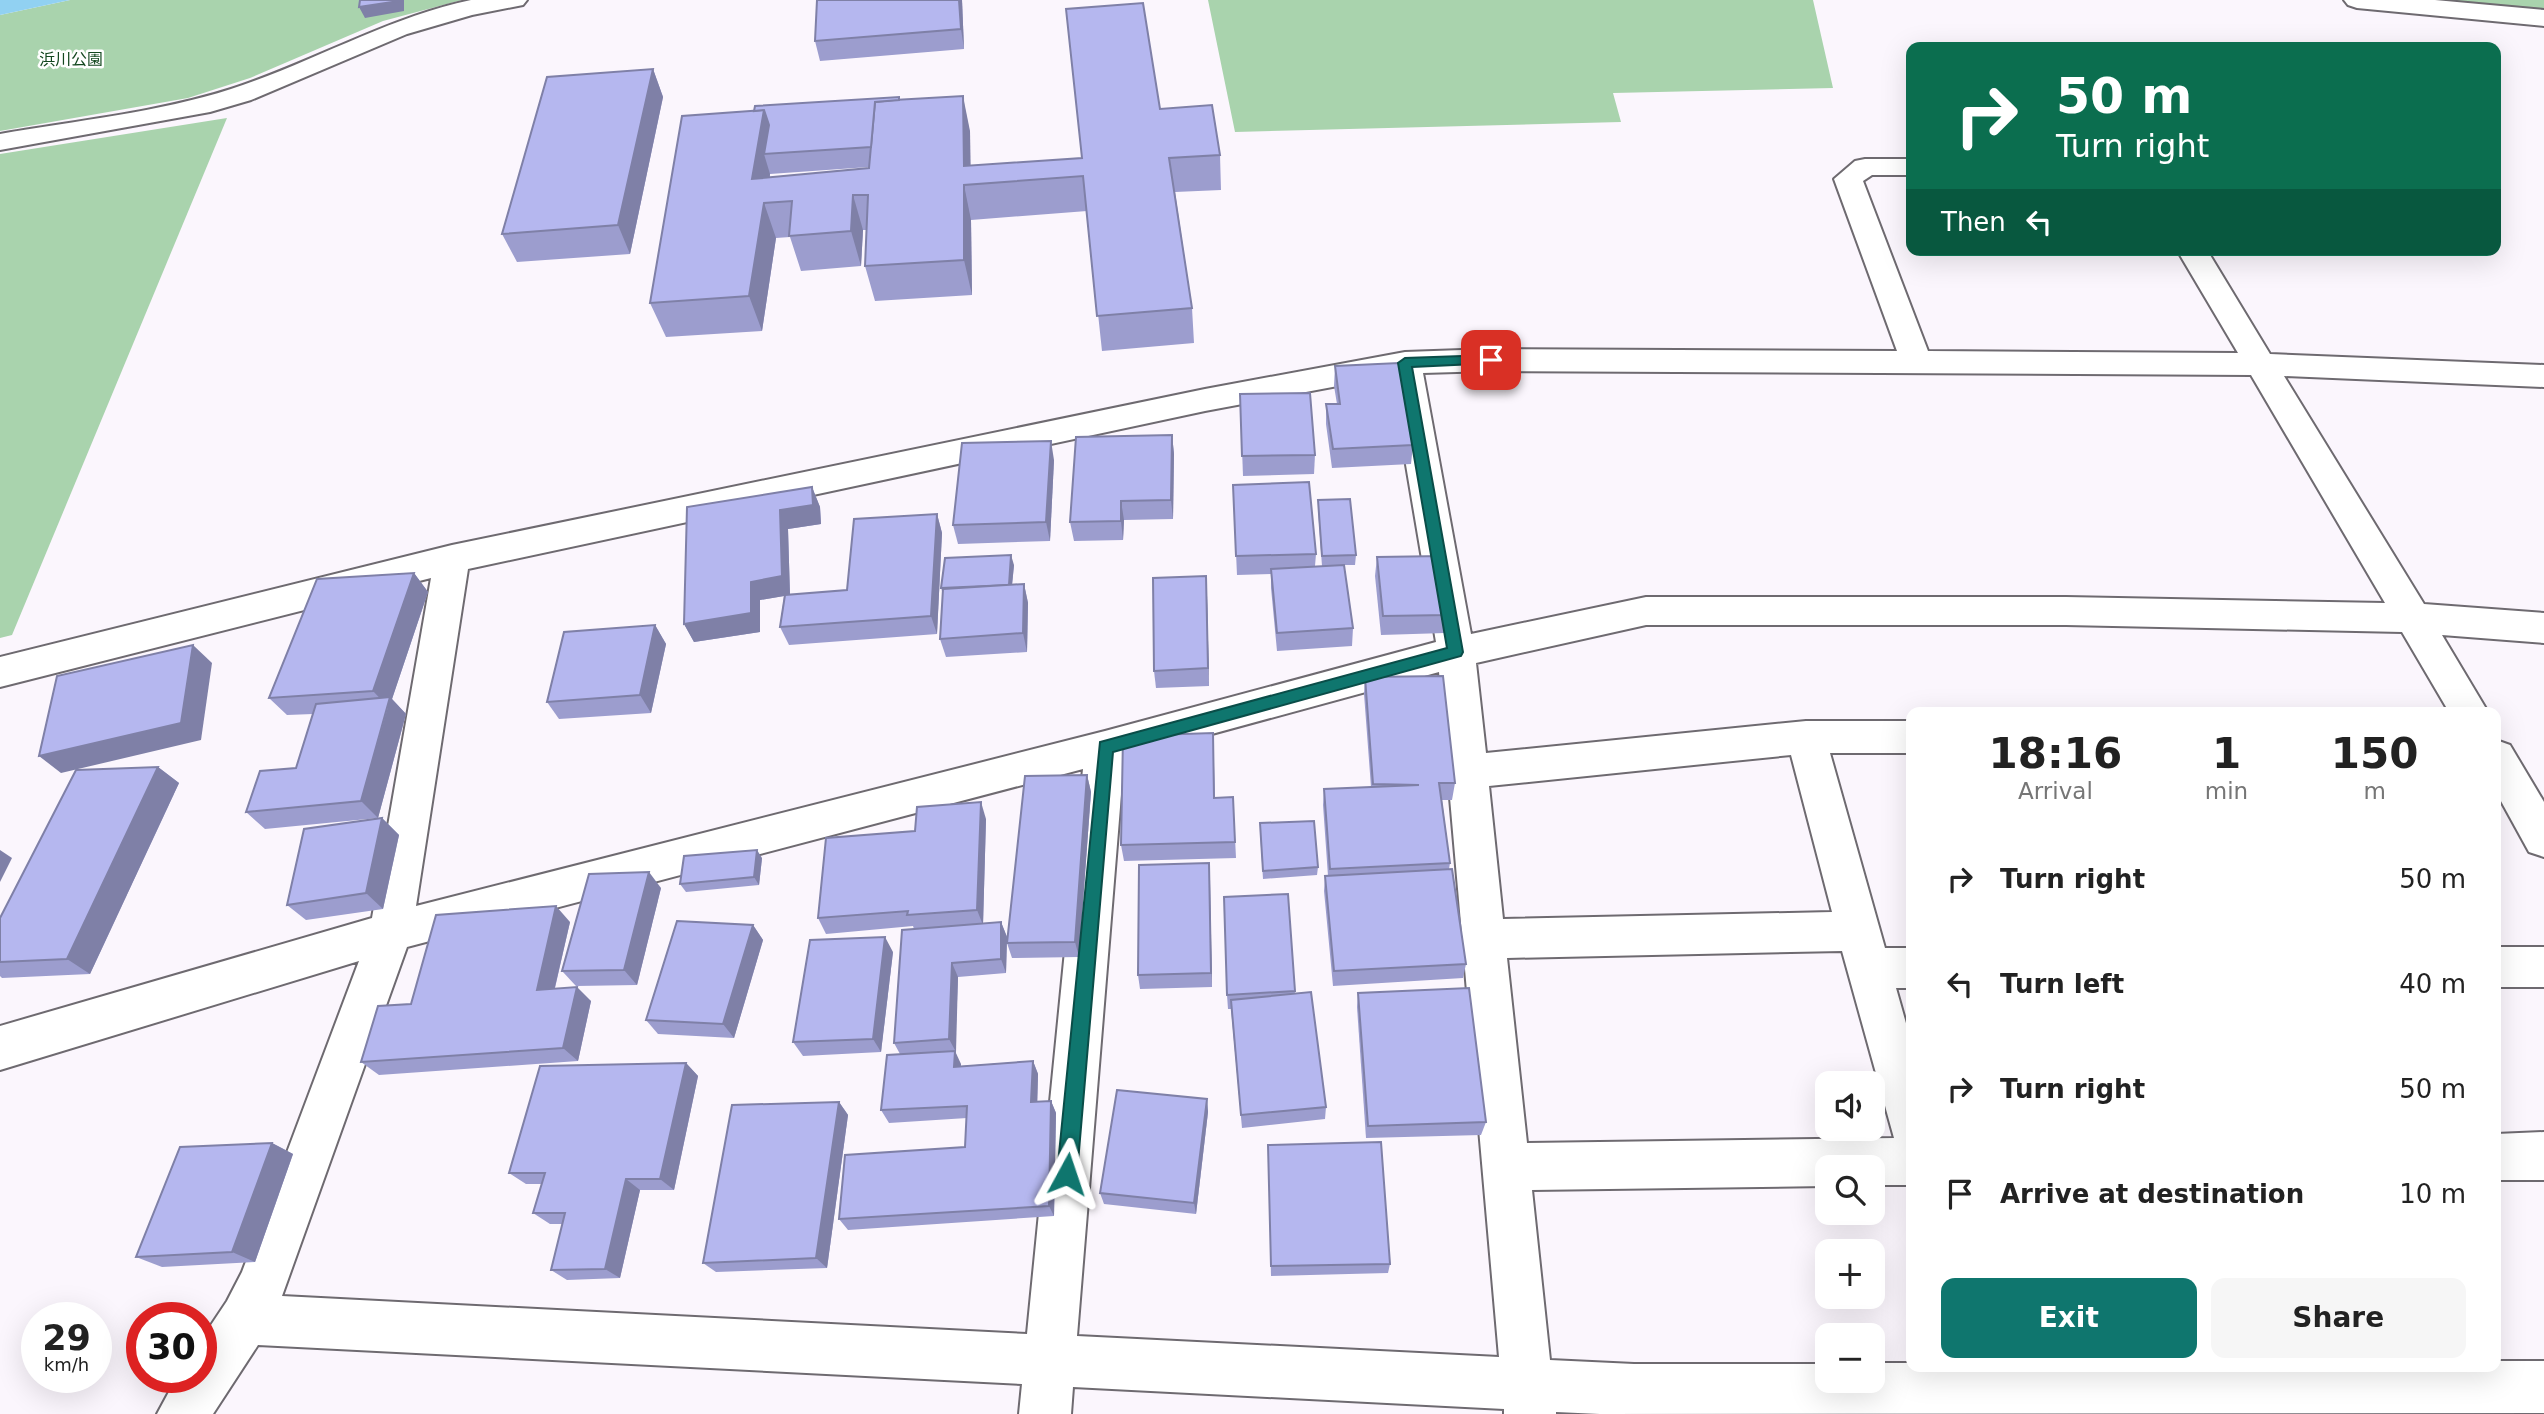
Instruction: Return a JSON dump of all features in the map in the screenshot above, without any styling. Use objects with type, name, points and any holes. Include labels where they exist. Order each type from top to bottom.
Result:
[{"type":"street","points":[[0,142],[200,106],[242,94],[398,29],[468,8],[514,0]]},
{"type":"street","points":[[2357,0],[2544,18]]},
{"type":"street","points":[[1906,167],[1865,167],[1848,180],[1916,361]]},
{"type":"street","points":[[2195,256],[2466,707]]},
{"type":"street","points":[[0,672],[452,559],[1205,400],[1405,363],[1491,360],[2258,364],[2544,376]]},
{"type":"street","points":[[1405,363],[1456,652],[1528,1399]]},
{"type":"street","points":[[183,1414],[245,1319],[262,1284],[391,932],[452,559]]},
{"type":"street","points":[[0,1048],[391,932],[1105,747],[1456,652],[1646,611],[2066,611],[2414,618],[2544,628]]},
{"type":"street","points":[[1467,772],[1806,737],[1906,737]]},
{"type":"street","points":[[1806,737],[1880,956],[1906,1097]]},
{"type":"street","points":[[1045,1414],[1105,747]]},
{"type":"street","points":[[2501,766],[2544,839]]},
{"type":"street","points":[[1483,939],[1880,956]]},
{"type":"street","points":[[2501,967],[2544,967]]},
{"type":"street","points":[[2501,1157],[2544,1156]]},
{"type":"street","points":[[1506,1167],[1906,1161]]},
{"type":"street","points":[[245,1319],[1050,1361],[1528,1399],[1634,1390],[2544,1387]]},
{"type":"green space","name":"浜川公園","points":[[70,0],[462,0],[383,21],[250,78],[188,98],[0,131],[0,15]]},
{"type":"green space","points":[[1208,0],[1813,0],[1833,88],[1613,93],[1621,122],[1235,132]]},
{"type":"green space","points":[[2448,0],[2544,0],[2544,9]]},
{"type":"green space","points":[[227,118],[12,635],[0,638],[0,154]]},
{"type":"water","points":[[0,0],[70,0],[0,15]]},
{"type":"building","points":[[360,0],[399,0],[399,1],[359,7]]},
{"type":"building","points":[[817,0],[959,0],[961,29],[815,41]]},
{"type":"building","points":[[1143,3],[1160,109],[1212,105],[1220,155],[1169,158],[1192,308],[1097,316],[1083,176],[964,185],[964,260],[865,266],[868,195],[853,195],[851,231],[789,236],[792,201],[764,203],[749,296],[650,303],[682,116],[764,110],[752,179],[869,168],[875,102],[894,100],[963,96],[964,166],[1082,158],[1066,9]]},
{"type":"building","points":[[653,69],[618,225],[502,234],[547,77]]},
{"type":"building","points":[[899,97],[899,100],[875,102],[871,147],[764,154],[769,125],[764,110],[754,111],[755,106]]},
{"type":"building","points":[[1399,363],[1413,445],[1333,449],[1326,404],[1340,404],[1335,366]]},
{"type":"building","points":[[1310,393],[1315,455],[1242,456],[1240,394]]},
{"type":"building","points":[[1172,435],[1171,500],[1121,501],[1121,521],[1070,522],[1076,437]]},
{"type":"building","points":[[1051,441],[1046,522],[953,525],[962,443]]},
{"type":"building","points":[[1309,482],[1316,554],[1236,556],[1233,485]]},
{"type":"building","points":[[812,487],[813,505],[780,510],[782,576],[751,582],[751,613],[684,624],[687,507]]},
{"type":"building","points":[[1350,499],[1356,555],[1322,556],[1318,500]]},
{"type":"building","points":[[937,514],[931,616],[780,627],[785,595],[847,590],[854,519]]},
{"type":"building","points":[[1011,555],[1009,585],[941,588],[945,558]]},
{"type":"building","points":[[1442,556],[1448,615],[1383,616],[1377,557]]},
{"type":"building","points":[[1344,565],[1353,628],[1277,633],[1271,569]]},
{"type":"building","points":[[414,573],[373,691],[269,698],[317,579]]},
{"type":"building","points":[[1206,576],[1208,668],[1154,671],[1153,578]]},
{"type":"building","points":[[1024,584],[1023,633],[940,639],[943,589]]},
{"type":"building","points":[[655,625],[640,695],[547,702],[564,632]]},
{"type":"building","points":[[193,645],[181,723],[39,756],[57,676]]},
{"type":"building","points":[[1443,676],[1455,783],[1439,783],[1450,863],[1330,869],[1324,789],[1419,785],[1373,784],[1365,677]]},
{"type":"building","points":[[390,697],[361,801],[246,812],[260,771],[296,768],[316,704]]},
{"type":"building","points":[[1213,733],[1214,798],[1233,797],[1235,842],[1121,845],[1123,736]]},
{"type":"building","points":[[158,767],[67,959],[0,962],[0,918],[76,770]]},
{"type":"building","points":[[1087,775],[1075,942],[1007,943],[1025,776]]},
{"type":"building","points":[[981,802],[977,910],[907,915],[908,911],[818,918],[826,838],[915,831],[917,807]]},
{"type":"building","points":[[382,818],[366,893],[287,905],[304,829]]},
{"type":"building","points":[[1314,821],[1318,867],[1263,871],[1260,823]]},
{"type":"building","points":[[757,850],[754,877],[680,884],[684,856]]},
{"type":"building","points":[[1209,863],[1211,973],[1138,975],[1139,865]]},
{"type":"building","points":[[1452,869],[1466,964],[1334,971],[1325,876]]},
{"type":"building","points":[[649,872],[624,970],[562,971],[589,874]]},
{"type":"building","points":[[1288,894],[1295,991],[1227,995],[1224,897]]},
{"type":"building","points":[[556,906],[537,990],[577,987],[563,1048],[361,1062],[378,1006],[411,1004],[436,915]]},
{"type":"building","points":[[677,921],[753,925],[723,1024],[646,1020]]},
{"type":"building","points":[[1001,922],[1001,959],[952,963],[949,1039],[894,1043],[902,930]]},
{"type":"building","points":[[885,937],[873,1039],[793,1042],[810,940]]},
{"type":"building","points":[[1469,988],[1486,1122],[1368,1126],[1358,993]]},
{"type":"building","points":[[1311,992],[1326,1107],[1241,1115],[1231,1000]]},
{"type":"building","points":[[955,1051],[954,1067],[1033,1061],[1031,1102],[1051,1101],[1049,1206],[839,1219],[845,1155],[965,1147],[967,1106],[881,1110],[887,1055]]},
{"type":"building","points":[[686,1063],[660,1179],[626,1179],[605,1269],[551,1270],[565,1213],[533,1213],[545,1173],[509,1173],[540,1066]]},
{"type":"building","points":[[1117,1090],[1207,1099],[1194,1203],[1100,1193]]},
{"type":"building","points":[[839,1102],[816,1258],[703,1263],[732,1105]]},
{"type":"building","points":[[1381,1142],[1390,1264],[1271,1266],[1268,1145]]},
{"type":"building","points":[[272,1143],[232,1252],[136,1257],[180,1147]]},
{"type":"route","points":[[1067,1174],[1105,747],[1456,652],[1405,363],[1491,360]]}]
